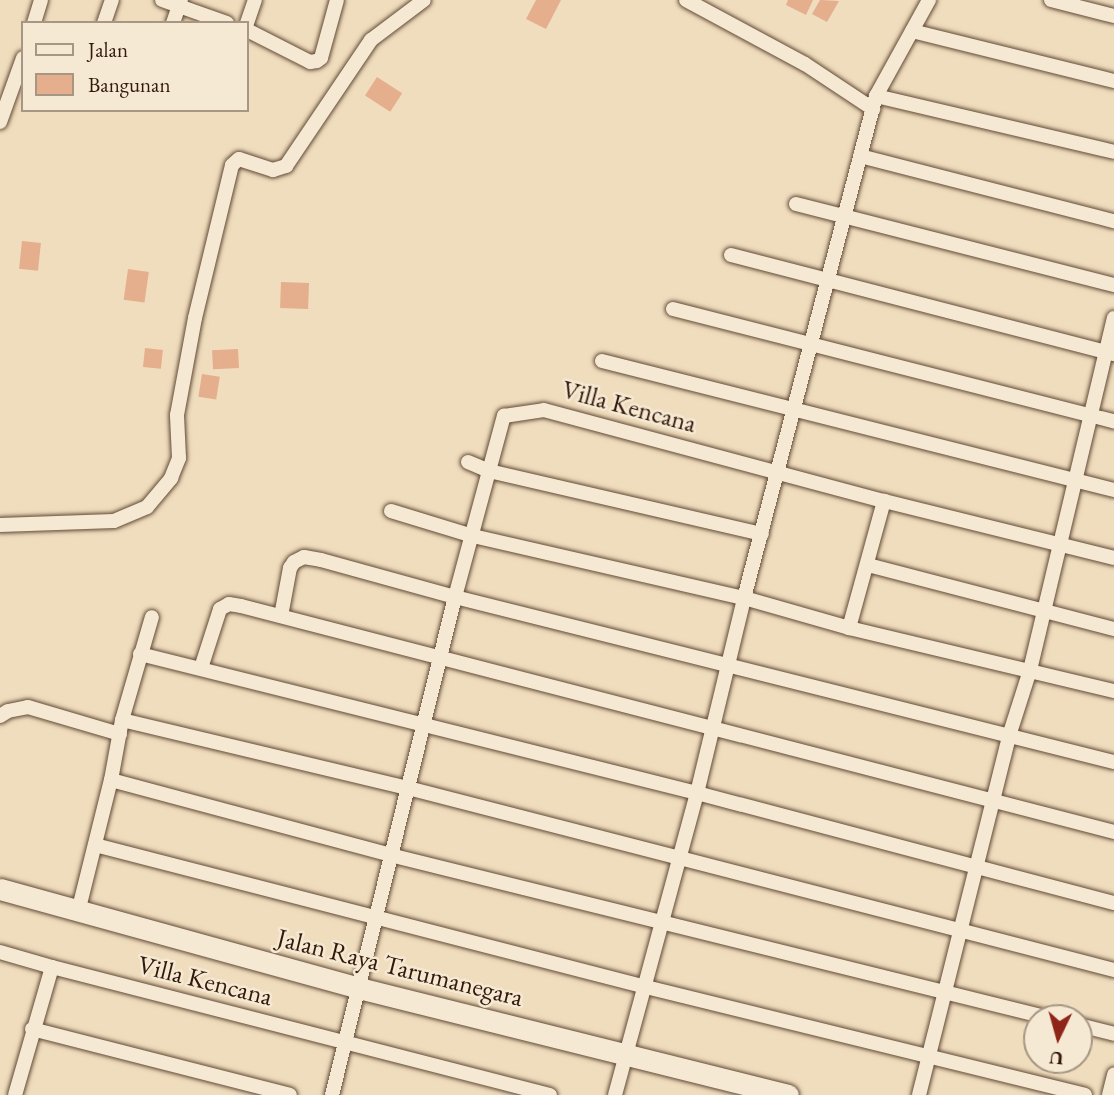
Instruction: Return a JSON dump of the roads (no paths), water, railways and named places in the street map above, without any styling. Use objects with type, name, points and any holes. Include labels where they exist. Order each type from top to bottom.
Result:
[{"type":"street","points":[[35,21],[41,0]]},
{"type":"street","points":[[105,21],[112,0]]},
{"type":"street","points":[[162,0],[180,3],[223,21]]},
{"type":"street","points":[[248,21],[255,0]]},
{"type":"street","points":[[248,31],[310,62],[317,61],[321,58],[337,0]]},
{"type":"street","points":[[0,524],[114,521],[147,507],[171,478],[179,458],[177,415],[195,318],[232,165],[239,159],[273,170],[286,166],[371,40],[424,0]]},
{"type":"street","points":[[685,0],[874,102],[1114,152]]},
{"type":"street","points":[[615,1095],[664,921],[744,598],[874,102],[929,0]]},
{"type":"street","points":[[1051,0],[1114,16]]},
{"type":"street","points":[[174,21],[180,3]]},
{"type":"street","points":[[912,31],[1114,81]]},
{"type":"street","points":[[0,122],[19,81]]},
{"type":"street","points":[[860,156],[1114,221]]},
{"type":"street","points":[[796,204],[1114,285]]},
{"type":"street","points":[[731,255],[1110,353]]},
{"type":"street","points":[[673,309],[1114,421]]},
{"type":"street","points":[[919,1095],[1009,736],[1030,670],[1091,415],[1110,353],[1114,318]]},
{"type":"street","name":"Villa Kencana","points":[[602,361],[1114,490]]},
{"type":"street","name":"Villa Kencana","points":[[332,1095],[455,597],[504,416],[534,410],[1114,558]]},
{"type":"street","points":[[468,462],[489,471],[762,534]]},
{"type":"street","points":[[849,628],[884,501]]},
{"type":"street","points":[[391,511],[473,536],[744,598],[849,628],[1114,691]]},
{"type":"street","points":[[281,616],[290,568],[304,557],[728,667],[1114,762]]},
{"type":"street","points":[[867,565],[1114,629]]},
{"type":"street","points":[[201,668],[217,615],[223,606],[241,606],[1114,832]]},
{"type":"street","points":[[78,912],[111,780],[121,727],[152,617]]},
{"type":"street","points":[[140,654],[697,793],[1114,903]]},
{"type":"street","points":[[0,716],[8,711],[28,707],[408,788],[1114,970]]},
{"type":"street","points":[[111,780],[390,855],[1023,1012]]},
{"type":"street","points":[[95,845],[646,987],[1084,1095]]},
{"type":"street","name":"Jalan Raya Tarumanegara","points":[[0,889],[359,988],[788,1095]]},
{"type":"street","name":"Villa Kencana","points":[[0,952],[550,1095]]},
{"type":"street","points":[[15,1095],[52,967]]},
{"type":"street","points":[[32,1029],[289,1095]]},
{"type":"street","points":[[1093,1029],[1114,1034]]},
{"type":"street","points":[[1109,1095],[1114,1074]]}]
